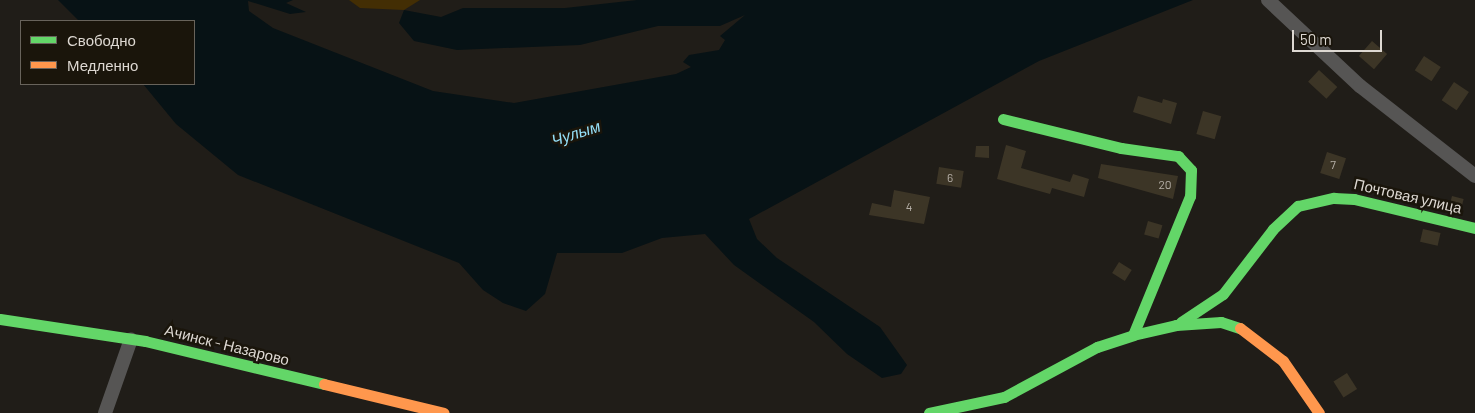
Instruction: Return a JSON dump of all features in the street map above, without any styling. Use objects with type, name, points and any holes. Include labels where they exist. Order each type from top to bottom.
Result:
[{"type":"street","points":[[1268,0],[1360,86],[1475,176]]},
{"type":"street","points":[[1003,120],[1120,148],[1178,156],[1190,170],[1190,196],[1133,335]]},
{"type":"street","name":"Почтовая улица","points":[[1176,325],[1223,294],[1273,228],[1298,206],[1329,199],[1354,199],[1475,228]]},
{"type":"street","name":"Ачинск - Назарово","points":[[0,319],[131,339],[444,413]]},
{"type":"street","points":[[929,413],[1004,397],[1097,347],[1133,335],[1176,325],[1221,322],[1242,329],[1283,361],[1319,413]]},
{"type":"street","points":[[105,413],[131,339]]},
{"type":"shaded area","points":[[349,0],[420,0],[404,10],[360,8]]},
{"type":"water","name":"Чулым","points":[[58,0],[293,0],[286,3],[306,12],[290,14],[248,1],[249,11],[273,28],[433,91],[514,103],[676,74],[691,67],[683,62],[689,55],[719,50],[725,40],[720,36],[745,15],[720,26],[658,26],[580,45],[457,50],[414,41],[399,23],[404,10],[441,17],[463,8],[565,8],[637,0],[1193,0],[1039,61],[749,219],[757,239],[777,258],[880,327],[907,365],[901,374],[882,378],[847,354],[814,322],[734,265],[705,234],[662,238],[622,253],[557,253],[545,294],[526,311],[503,303],[483,290],[459,263],[238,175],[176,124],[144,85],[195,85],[195,20],[78,20]]},
{"type":"building","points":[[1372,41],[1387,54],[1374,69],[1359,56]]},
{"type":"building","points":[[1424,56],[1441,67],[1432,81],[1415,70]]},
{"type":"building","points":[[1319,70],[1337,87],[1326,99],[1308,82]]},
{"type":"building","points":[[1454,82],[1469,92],[1457,110],[1442,100]]},
{"type":"building","points":[[1138,96],[1162,103],[1163,99],[1177,103],[1171,124],[1133,112]]},
{"type":"building","points":[[1203,111],[1221,116],[1215,139],[1196,134]]},
{"type":"building","points":[[1006,145],[1026,151],[1021,168],[1070,182],[1073,174],[1089,179],[1084,197],[1052,188],[1050,194],[997,179]]},
{"type":"building","points":[[976,146],[989,146],[989,158],[975,157]]},
{"type":"building","points":[[1327,152],[1346,158],[1339,179],[1320,173]]},
{"type":"building","points":[[1101,164],[1178,176],[1173,199],[1098,178]]},
{"type":"building","points":[[939,167],[964,171],[961,188],[936,184]]},
{"type":"building","points":[[894,190],[930,197],[924,224],[869,215],[872,203],[891,207]]},
{"type":"building","points":[[1452,196],[1464,199],[1460,212],[1449,210]]},
{"type":"building","points":[[1148,221],[1162,225],[1159,239],[1144,234]]},
{"type":"building","points":[[1423,229],[1441,233],[1438,246],[1420,242]]},
{"type":"building","points":[[1119,262],[1132,270],[1125,281],[1112,273]]},
{"type":"building","points":[[1347,373],[1357,389],[1343,398],[1333,381]]},
{"type":"traffic: fast","points":[[1003,119],[1121,148],[1178,156],[1191,170],[1190,196],[1133,335]]},
{"type":"traffic: fast","points":[[1181,322],[1223,294],[1273,229],[1298,206],[1334,198],[1354,199],[1475,228]]},
{"type":"traffic: fast","points":[[0,319],[145,341],[324,384]]},
{"type":"traffic: fast","points":[[929,413],[1004,397],[1097,347],[1133,335],[1176,325],[1221,322],[1240,328]]},
{"type":"traffic: slow","points":[[1240,328],[1283,361],[1319,413]]},
{"type":"traffic: slow","points":[[324,384],[444,413]]}]
